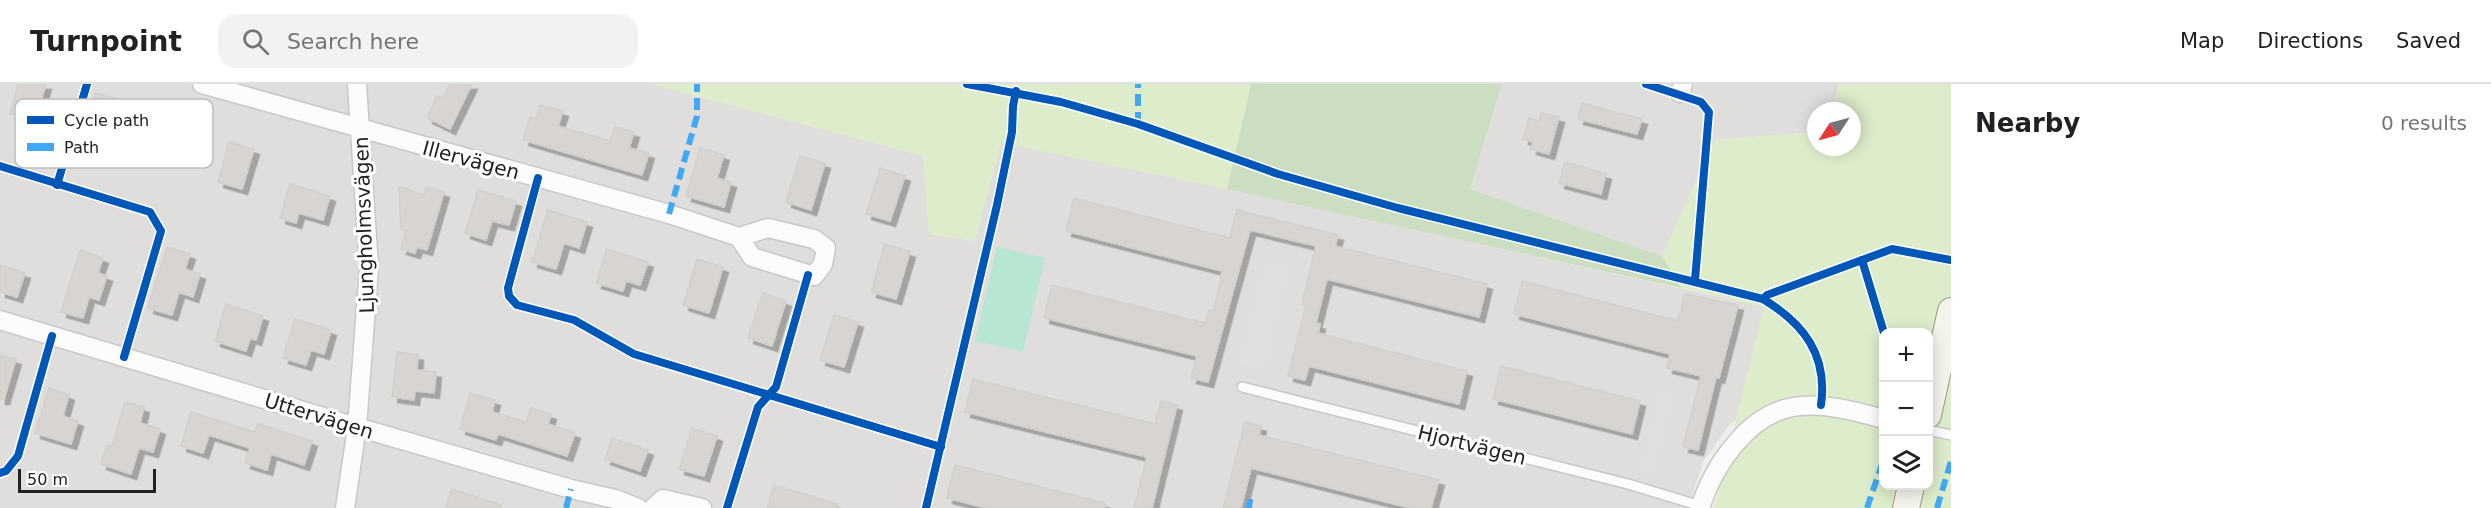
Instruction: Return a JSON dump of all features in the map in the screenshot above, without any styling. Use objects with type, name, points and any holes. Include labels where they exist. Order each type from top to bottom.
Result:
[{"type":"street","name":"Illervägen","points":[[202,84],[658,211],[739,237]]},
{"type":"street","name":"Ljungholmsvägen","points":[[345,508],[357,428],[369,268],[357,84]]},
{"type":"street","points":[[1933,396],[1951,311]]},
{"type":"street","name":"Uttervägen","points":[[0,320],[357,428],[571,489],[615,499],[638,508]]},
{"type":"street","name":"Hjortvägen","points":[[1701,507],[1712,476],[1722,460],[1734,444],[1766,418],[1791,407],[1821,405],[1879,418]]},
{"type":"street","points":[[1906,508],[1910,490]]},
{"type":"street","points":[[653,508],[663,499],[702,508]]},
{"type":"lane","name":"Hjortvägen","points":[[1242,387],[1617,482],[1701,507]]},
{"type":"lane","points":[[1933,431],[1951,435]]},
{"type":"shaded area","points":[[0,84],[651,84],[924,156],[929,234],[975,241],[1001,142],[1256,195],[1765,307],[1736,420],[1731,423],[1704,460],[1688,508],[0,508]]},
{"type":"shaded area","points":[[1502,84],[1839,84],[1834,102],[1807,102],[1807,133],[1715,140],[1662,256],[1470,189]]},
{"type":"shaded area","points":[[1265,260],[1290,266],[1265,370],[1239,363]]},
{"type":"shaded area","points":[[1660,389],[1674,393],[1655,473],[1640,469]]},
{"type":"green space","points":[[651,84],[1251,84],[1227,189],[1001,143],[975,241],[929,234],[923,156]]},
{"type":"green space","points":[[1251,84],[1502,84],[1470,189],[1662,256],[1681,288],[1227,189]]},
{"type":"green space","points":[[1839,84],[1951,84],[1951,508],[1714,508],[1764,307],[1681,288],[1662,256],[1715,140],[1807,133],[1807,156],[1861,156],[1861,102],[1834,102]]},
{"type":"green space","points":[[997,247],[1045,258],[1023,352],[975,341]]},
{"type":"building","points":[[18,84],[46,84],[42,99],[15,99],[15,115],[10,114]]},
{"type":"building","points":[[450,84],[472,84],[450,129],[427,118],[437,96],[443,98]]},
{"type":"building","points":[[95,93],[118,99],[93,99]]},
{"type":"building","points":[[1582,103],[1642,119],[1637,134],[1578,119]]},
{"type":"building","points":[[540,105],[563,111],[558,126],[610,141],[615,127],[634,132],[629,148],[649,153],[642,175],[523,140],[530,117],[536,119]]},
{"type":"building","points":[[1541,113],[1559,117],[1549,154],[1531,149],[1533,142],[1523,139],[1529,118],[1539,121]]},
{"type":"building","points":[[229,142],[254,149],[242,189],[218,182]]},
{"type":"building","points":[[700,148],[724,155],[717,178],[731,182],[724,207],[686,196]]},
{"type":"building","points":[[800,156],[825,163],[811,210],[786,202]]},
{"type":"building","points":[[1565,162],[1606,174],[1601,194],[1559,183]]},
{"type":"building","points":[[880,168],[905,176],[890,221],[866,214]]},
{"type":"building","points":[[290,184],[330,196],[323,220],[299,213],[296,223],[280,218]]},
{"type":"building","points":[[399,186],[424,195],[427,187],[444,192],[427,250],[417,247],[415,253],[401,249],[406,231],[401,229]]},
{"type":"building","points":[[478,190],[516,201],[509,225],[492,221],[486,240],[465,233]]},
{"type":"building","points":[[1074,198],[1230,238],[1237,210],[1338,235],[1335,246],[1487,284],[1479,317],[1327,279],[1316,323],[1320,324],[1318,333],[1467,371],[1459,404],[1309,366],[1305,380],[1288,376],[1306,305],[1302,304],[1316,246],[1250,230],[1208,382],[1191,378],[1197,356],[1044,318],[1052,285],[1205,323],[1209,310],[1213,311],[1220,284],[1222,271],[1066,231]]},
{"type":"building","points":[[548,210],[587,222],[579,248],[564,243],[556,269],[532,262]]},
{"type":"building","points":[[885,244],[910,252],[896,299],[871,292]]},
{"type":"building","points":[[167,247],[190,254],[185,269],[200,274],[193,297],[179,292],[172,315],[148,308]]},
{"type":"building","points":[[607,249],[648,262],[640,285],[626,281],[623,291],[596,283]]},
{"type":"building","points":[[80,250],[103,258],[98,273],[107,276],[99,300],[89,297],[83,318],[61,312]]},
{"type":"building","points":[[697,259],[723,267],[709,313],[683,305]]},
{"type":"building","points":[[0,265],[25,273],[17,297],[0,292]]},
{"type":"building","points":[[1522,281],[1678,321],[1685,294],[1738,305],[1719,378],[1716,377],[1698,450],[1683,447],[1701,376],[1667,368],[1670,354],[1514,314]]},
{"type":"building","points":[[763,293],[786,301],[772,346],[748,338]]},
{"type":"building","points":[[226,304],[263,316],[256,340],[250,338],[246,351],[215,341]]},
{"type":"building","points":[[834,315],[858,322],[844,367],[820,360]]},
{"type":"building","points":[[295,319],[331,330],[324,354],[311,350],[306,365],[283,358]]},
{"type":"building","points":[[397,352],[418,355],[417,370],[436,372],[434,393],[415,391],[414,400],[392,397]]},
{"type":"building","points":[[0,355],[16,359],[4,399],[0,399]]},
{"type":"building","points":[[1501,366],[1640,401],[1632,434],[1493,399]]},
{"type":"building","points":[[973,379],[1155,424],[1161,401],[1177,405],[1152,508],[1134,508],[1147,457],[965,412]]},
{"type":"building","points":[[49,388],[69,395],[63,416],[78,421],[71,444],[35,433]]},
{"type":"building","points":[[470,393],[495,400],[492,412],[526,422],[531,408],[551,414],[548,424],[575,433],[567,456],[498,434],[496,440],[460,429]]},
{"type":"building","points":[[125,402],[144,407],[140,423],[160,429],[153,452],[139,448],[131,474],[101,464],[107,445],[112,446]]},
{"type":"building","points":[[191,412],[255,432],[258,424],[312,441],[304,465],[271,454],[267,470],[245,463],[250,448],[209,435],[203,453],[181,446]]},
{"type":"building","points":[[1245,422],[1261,426],[1259,435],[1439,480],[1431,508],[1410,508],[1251,468],[1241,508],[1223,508]]},
{"type":"building","points":[[692,428],[717,436],[704,476],[679,469]]},
{"type":"building","points":[[612,438],[648,450],[640,471],[605,459]]},
{"type":"building","points":[[955,465],[1105,503],[1105,508],[986,508],[947,498]]},
{"type":"building","points":[[774,485],[837,504],[836,508],[767,508]]},
{"type":"building","points":[[452,489],[501,505],[501,508],[446,508]]},
{"type":"marked path","points":[[669,214],[697,116],[697,84]]},
{"type":"marked path","points":[[1138,84],[1138,124]]},
{"type":"marked path","points":[[1937,508],[1951,461]]},
{"type":"marked path","points":[[1867,508],[1879,473]]},
{"type":"marked path","points":[[566,508],[571,489]]},
{"type":"marked path","points":[[1249,508],[1250,499]]},
{"type":"cycle path","points":[[83,99],[87,84]]},
{"type":"cycle path","points":[[967,84],[1061,102],[1138,124],[1278,174],[1398,208],[1763,299],[1790,319],[1810,343],[1821,371],[1821,405]]},
{"type":"cycle path","points":[[1646,84],[1701,102],[1709,112],[1695,280]]},
{"type":"cycle path","points":[[926,508],[997,205],[1012,132],[1016,91]]},
{"type":"cycle path","points":[[0,166],[150,212],[161,231],[124,357]]},
{"type":"cycle path","points":[[57,185],[62,168]]},
{"type":"cycle path","points":[[538,178],[508,288],[509,296],[517,305],[574,320],[634,354],[941,447]]},
{"type":"cycle path","points":[[1763,299],[1767,295],[1892,249],[1951,260]]},
{"type":"cycle path","points":[[1862,260],[1882,328]]},
{"type":"cycle path","points":[[727,508],[758,407],[776,387],[808,275]]},
{"type":"cycle path","points":[[0,473],[6,471],[18,456],[52,336]]}]
